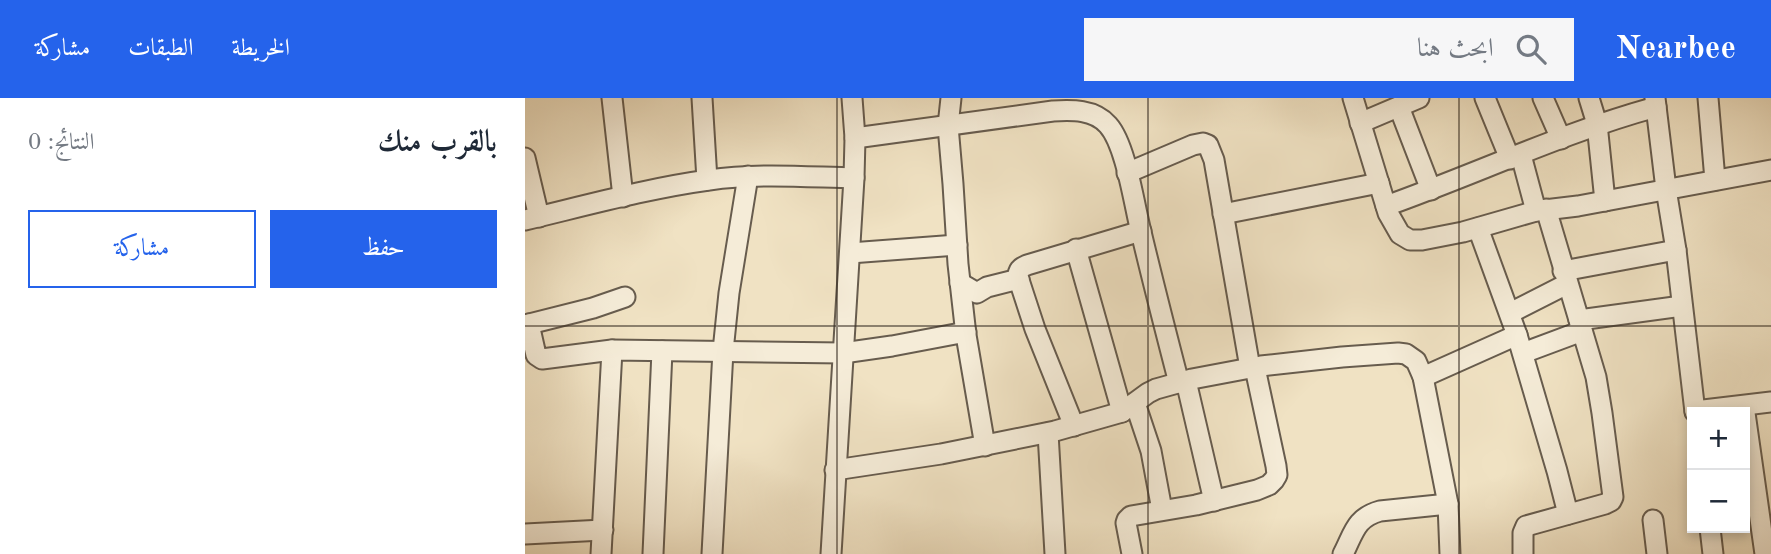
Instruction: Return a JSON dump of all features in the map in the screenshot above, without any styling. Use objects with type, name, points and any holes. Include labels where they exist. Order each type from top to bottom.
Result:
[{"type":"street","points":[[612,98],[623,197]]},
{"type":"street","points":[[702,98],[707,180]]},
{"type":"street","points":[[831,554],[854,178],[852,98]]},
{"type":"street","points":[[951,98],[948,126],[960,283],[985,446]]},
{"type":"street","points":[[1353,98],[1393,224],[1399,234],[1410,240],[1478,228],[1541,210],[1771,170]]},
{"type":"street","points":[[1360,123],[1419,98]]},
{"type":"street","points":[[1485,98],[1541,210],[1565,277],[1596,377],[1613,497],[1605,504],[1526,526],[1523,533],[1523,554]]},
{"type":"street","points":[[1543,98],[1561,139]]},
{"type":"street","points":[[1590,98],[1597,124],[1605,201]]},
{"type":"street","points":[[1708,98],[1715,180]]},
{"type":"street","points":[[1386,206],[1655,102],[1694,407]]},
{"type":"street","points":[[1399,107],[1431,190]]},
{"type":"street","points":[[855,138],[1053,111],[1088,113],[1106,123],[1113,131],[1128,173],[1213,501]]},
{"type":"street","points":[[1128,173],[1193,145],[1208,145],[1214,160],[1252,368],[1277,475],[1269,485],[1257,490],[1131,516],[1127,520],[1126,529],[1132,554]]},
{"type":"street","points":[[525,162],[532,219],[707,180],[748,176],[854,178]]},
{"type":"street","points":[[712,554],[723,351],[729,293],[748,176]]},
{"type":"street","points":[[1223,214],[1379,183]]},
{"type":"street","points":[[1478,228],[1520,344],[1568,514]]},
{"type":"street","points":[[1074,426],[1035,329],[1018,272],[1023,267],[1076,249],[1141,231]]},
{"type":"street","points":[[850,253],[957,245]]},
{"type":"street","points":[[1076,249],[1128,408],[1151,451],[1163,510]]},
{"type":"street","points":[[1510,313],[1565,277],[1676,250]]},
{"type":"street","points":[[960,283],[977,293],[987,287],[1019,279]]},
{"type":"street","points":[[625,297],[527,325],[536,355],[540,359],[612,350],[843,353],[966,331]]},
{"type":"street","points":[[1423,377],[1580,325],[1682,306]]},
{"type":"street","points":[[601,554],[612,350]]},
{"type":"street","points":[[653,554],[662,351]]},
{"type":"street","points":[[835,470],[1048,433],[1128,408],[1148,393],[1182,382],[1252,368],[1342,357],[1406,354],[1416,360],[1423,377],[1448,504],[1450,554]]},
{"type":"street","points":[[1750,408],[1771,402]]},
{"type":"street","points":[[1048,433],[1055,554]]},
{"type":"street","points":[[1750,455],[1765,554]]},
{"type":"street","points":[[1343,554],[1358,523],[1370,513],[1448,504]]},
{"type":"street","points":[[1653,520],[1657,554]]},
{"type":"street","points":[[525,534],[603,530]]},
{"type":"street","points":[[1711,533],[1713,554]]}]
